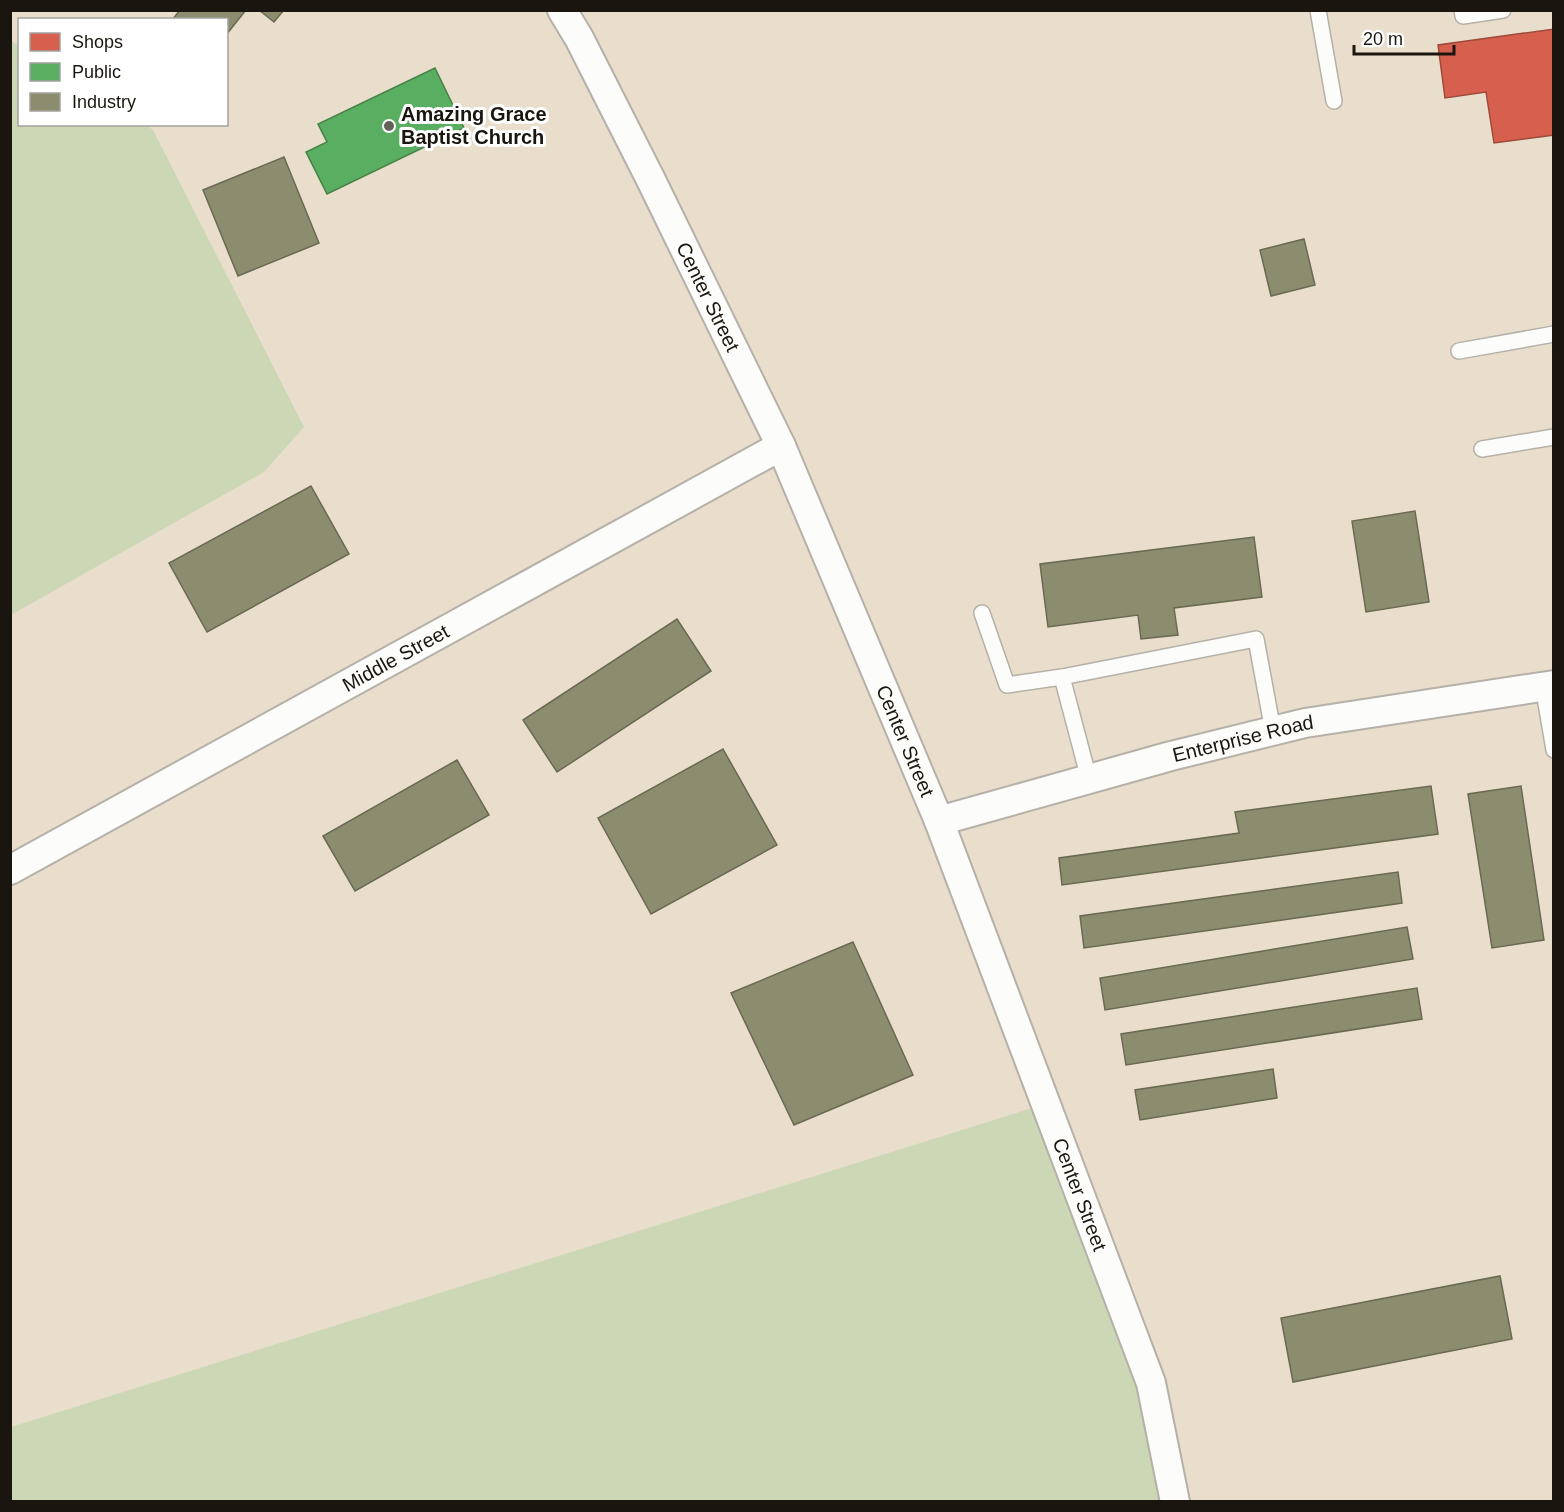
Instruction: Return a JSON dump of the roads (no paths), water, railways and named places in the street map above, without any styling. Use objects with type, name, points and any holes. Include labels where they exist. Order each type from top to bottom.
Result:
[{"type":"street","name":"Center Street","points":[[561,10],[579,38],[781,446],[939,821],[1151,1383],[1175,1502]]},
{"type":"street","name":"Middle Street","points":[[10,870],[781,446]]},
{"type":"street","name":"Enterprise Road","points":[[939,821],[1089,778],[1305,723],[1549,686]]},
{"type":"lane","points":[[1318,10],[1334,101]]},
{"type":"lane","points":[[1462,10],[1463,16],[1503,10]]},
{"type":"lane","points":[[1459,351],[1554,334]]},
{"type":"lane","points":[[1482,449],[1554,437]]},
{"type":"lane","points":[[982,613],[1007,685],[1062,677],[1256,639],[1273,731]]},
{"type":"lane","points":[[1062,677],[1089,778]]},
{"type":"lane","points":[[1549,686],[1554,750]]},
{"type":"place","name":"Amazing Grace Baptist Church","points":[[389,126]]}]
